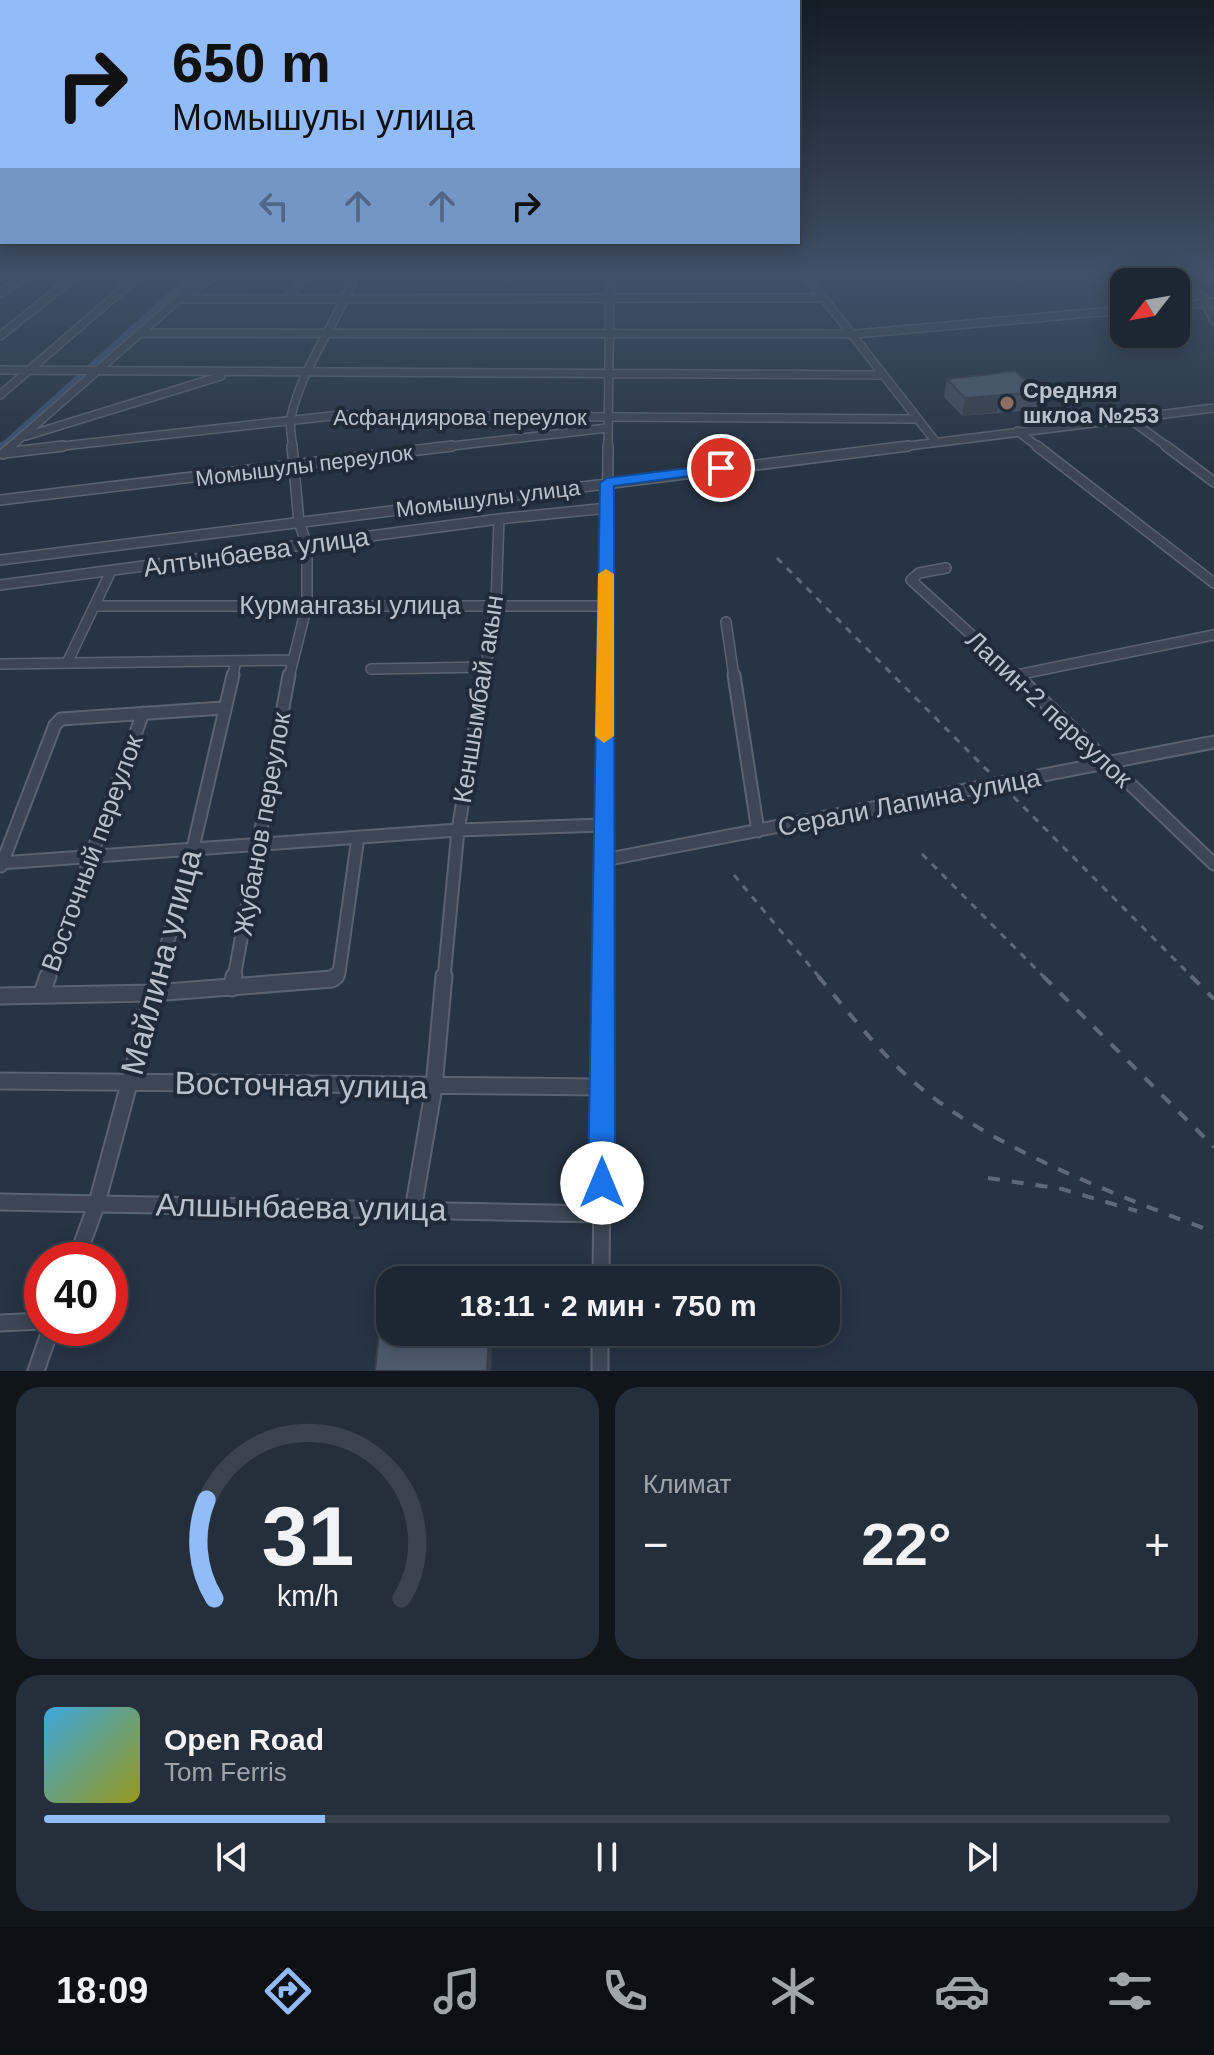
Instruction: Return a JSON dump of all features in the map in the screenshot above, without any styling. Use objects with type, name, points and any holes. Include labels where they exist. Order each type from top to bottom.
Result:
[{"type":"street","points":[[0,395],[71,337]]},
{"type":"street","points":[[2,455],[136,337]]},
{"type":"street","points":[[0,664],[292,660],[307,605],[307,545],[299,522],[290,419],[326,337]]},
{"type":"street","points":[[601,1266],[608,337]]},
{"type":"street","points":[[857,337],[935,441]]},
{"type":"street","points":[[0,370],[883,375]]},
{"type":"street","points":[[22,437],[230,373]]},
{"type":"street","name":"Момышулы улица","points":[[0,560],[1214,408]]},
{"type":"street","name":"Асфандиярова переулок","points":[[2,455],[290,419],[400,415],[607,422],[918,419]]},
{"type":"street","points":[[1127,417],[1214,482]]},
{"type":"street","name":"Момышулы переулок","points":[[0,500],[294,467],[607,422]]},
{"type":"street","points":[[1017,431],[1214,583]]},
{"type":"street","name":"Алтынбаева улица","points":[[0,585],[499,519],[608,508]]},
{"type":"street","name":"Кеншымбай акын","points":[[413,1210],[434,1087],[458,830],[496,604],[499,519]]},
{"type":"street","name":"Лапин-2 переулок","points":[[946,568],[919,573],[911,580],[1016,675],[1214,864]]},
{"type":"street","points":[[67,663],[111,571]]},
{"type":"street","name":"Курмангазы улица","points":[[94,606],[606,606]]},
{"type":"street","points":[[726,622],[758,831]]},
{"type":"street","points":[[1016,675],[1214,635]]},
{"type":"street","name":"Жубанов переулок","points":[[232,988],[292,660]]},
{"type":"street","name":"Майлина улица","points":[[83,1242],[97,1203],[193,848],[236,662]]},
{"type":"street","points":[[371,669],[487,667]]},
{"type":"street","points":[[223,708],[61,719],[55,725],[1,865],[458,830],[603,825]]},
{"type":"street","name":"Восточный переулок","points":[[42,993],[143,713]]},
{"type":"street","name":"Серали Лапина улица","points":[[604,860],[1214,742]]},
{"type":"street","points":[[0,996],[153,993],[332,979],[339,973],[358,837]]},
{"type":"street","name":"Восточная улица","points":[[0,1081],[602,1087]]},
{"type":"street","name":"Алшынбаева улица","points":[[0,1202],[601,1214]]},
{"type":"street","points":[[0,1323],[24,1322]]},
{"type":"street","points":[[36,1371],[45,1346]]},
{"type":"street","points":[[600,1346],[600,1371]]},
{"type":"building","points":[[1015,371],[1040,392],[965,398],[947,379]]},
{"type":"building","points":[[378,1346],[488,1346],[487,1371],[375,1371]]},
{"type":"waterway","points":[[1,448],[124,337]]},
{"type":"railway","points":[[777,558],[1193,978]]},
{"type":"railway","points":[[922,854],[1045,978]]},
{"type":"railway","points":[[734,875],[820,978]]},
{"type":"railway","points":[[818,976],[894,1063],[952,1111],[1062,1171],[1214,1232]]},
{"type":"railway","points":[[1045,978],[1214,1147]]},
{"type":"railway","points":[[1193,978],[1214,999]]},
{"type":"railway","points":[[988,1178],[1062,1189],[1137,1211]]},
{"type":"slow traffic","points":[[604,736],[606,574]]},
{"type":"place","name":"Средняя шклоа №253","points":[[1007,403]]},
{"type":"route","points":[[602,1183],[607,483],[721,468]]}]
